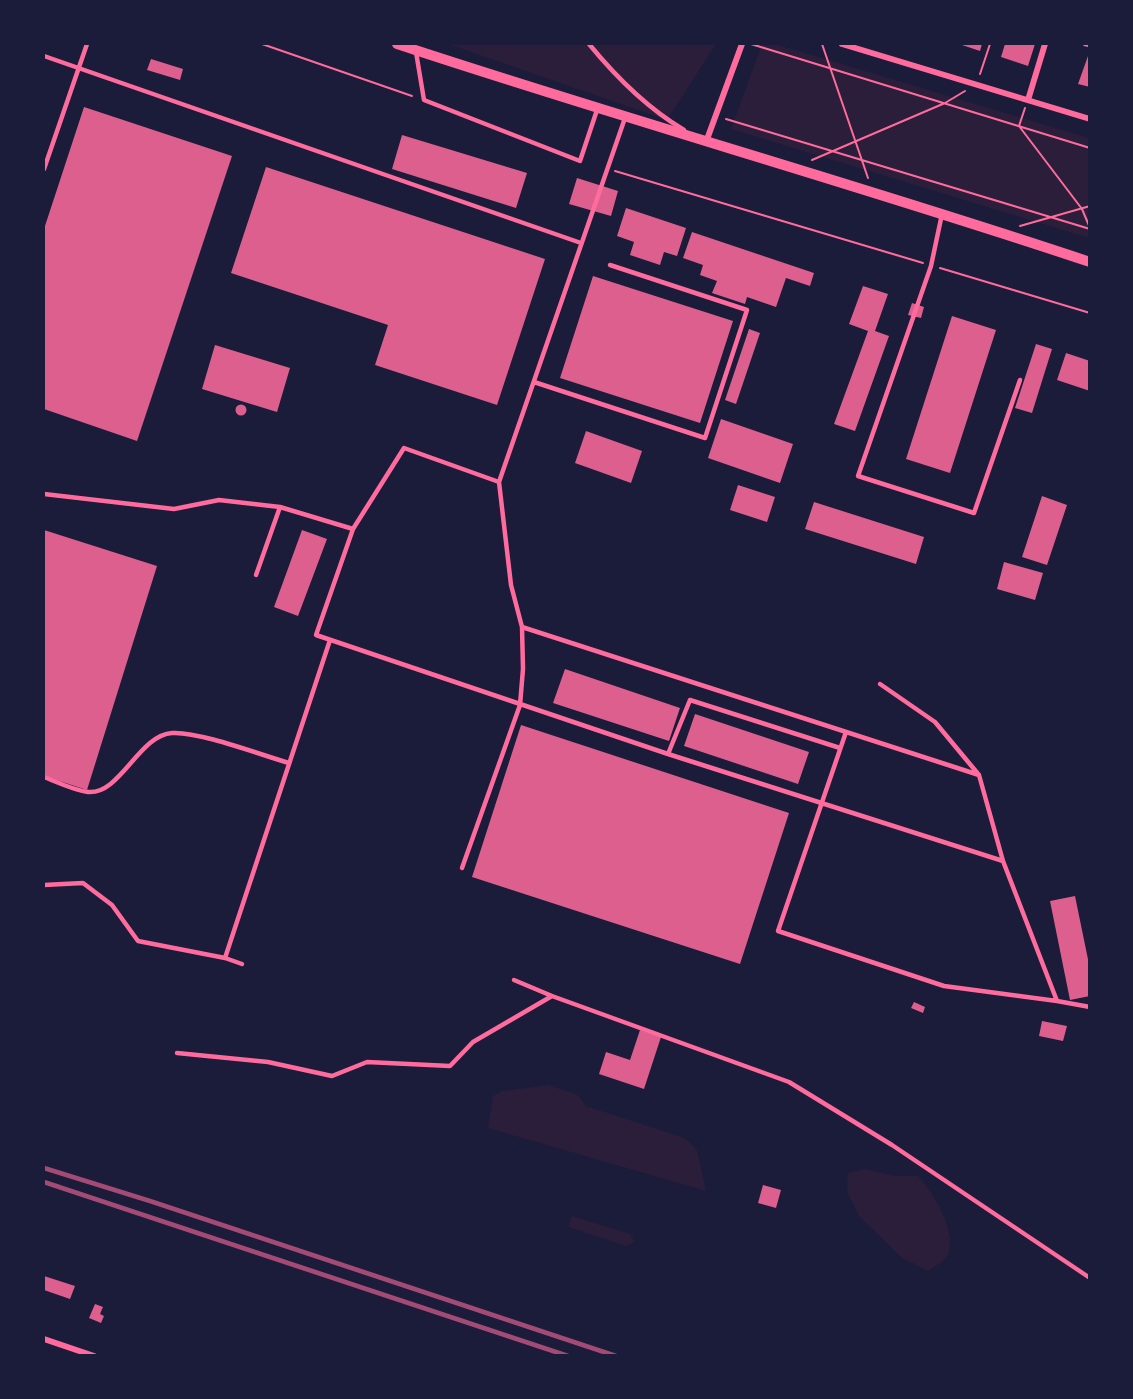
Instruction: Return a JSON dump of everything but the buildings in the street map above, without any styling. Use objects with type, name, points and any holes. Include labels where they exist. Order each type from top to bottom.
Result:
[{"type":"street","points":[[397,44],[597,110],[942,213],[1089,262]]},
{"type":"street","points":[[705,143],[742,44]]},
{"type":"street","points":[[842,44],[977,83],[1089,119]]},
{"type":"street","points":[[1028,100],[1045,44]]},
{"type":"street","points":[[44,1339],[94,1356]]},
{"type":"lane","points":[[44,169],[87,44]]},
{"type":"lane","points":[[589,44],[614,74],[667,120],[705,143]]},
{"type":"lane","points":[[1085,44],[1089,45]]},
{"type":"lane","points":[[415,50],[424,100],[580,161],[597,110]]},
{"type":"lane","points":[[44,56],[581,243]]},
{"type":"lane","points":[[462,868],[520,705],[523,669],[522,627],[511,585],[499,482],[581,243],[609,170],[625,118]]},
{"type":"lane","points":[[942,213],[931,266],[858,476],[974,513],[1020,380]]},
{"type":"lane","points":[[534,382],[705,438],[747,310],[610,265]]},
{"type":"lane","points":[[499,482],[404,448],[353,529],[316,635],[668,754],[1003,861]]},
{"type":"lane","points":[[44,494],[174,509],[219,500],[280,507],[353,529]]},
{"type":"lane","points":[[256,574],[280,507]]},
{"type":"lane","points":[[522,627],[979,775]]},
{"type":"lane","points":[[225,958],[330,640]]},
{"type":"lane","points":[[880,684],[935,722],[979,775],[1003,861],[1056,1001]]},
{"type":"lane","points":[[668,754],[690,700],[840,748]]},
{"type":"lane","points":[[44,777],[89,792],[109,785],[147,745],[170,732],[188,734],[288,763]]},
{"type":"lane","points":[[846,732],[778,931],[944,986],[1089,1007]]},
{"type":"lane","points":[[44,885],[82,883],[112,905],[138,941],[225,958],[242,964]]},
{"type":"lane","points":[[513,980],[789,1082],[892,1145],[1089,1278]]},
{"type":"lane","points":[[177,1053],[268,1062],[332,1076],[368,1062],[450,1066],[473,1042],[552,996]]},
{"type":"path","points":[[262,44],[424,100]]},
{"type":"path","points":[[748,44],[1089,148]]},
{"type":"path","points":[[822,44],[873,192]]},
{"type":"path","points":[[792,168],[945,103],[977,83],[990,44]]},
{"type":"path","points":[[1019,126],[1028,100]]},
{"type":"path","points":[[714,116],[1089,228]]},
{"type":"path","points":[[1019,126],[1082,209],[1089,228]]},
{"type":"path","points":[[609,170],[1089,313]]},
{"type":"path","points":[[1019,226],[1089,206]]},
{"type":"shaded area","points":[[448,44],[716,44],[667,120]]},
{"type":"shaded area","points":[[762,44],[775,44],[1089,138],[1089,238],[731,129]]},
{"type":"shaded area","points":[[549,1085],[578,1095],[586,1106],[685,1138],[697,1150],[706,1191],[488,1128],[493,1096],[502,1091]]},
{"type":"shaded area","points":[[865,1169],[895,1176],[918,1176],[924,1183],[943,1214],[950,1236],[947,1256],[941,1262],[928,1271],[902,1258],[859,1216],[847,1192],[848,1173]]},
{"type":"shaded area","points":[[572,1216],[630,1234],[635,1242],[626,1246],[568,1227]]},
{"type":"railway","points":[[44,1168],[616,1356]]},
{"type":"railway","points":[[44,1182],[568,1356]]}]
